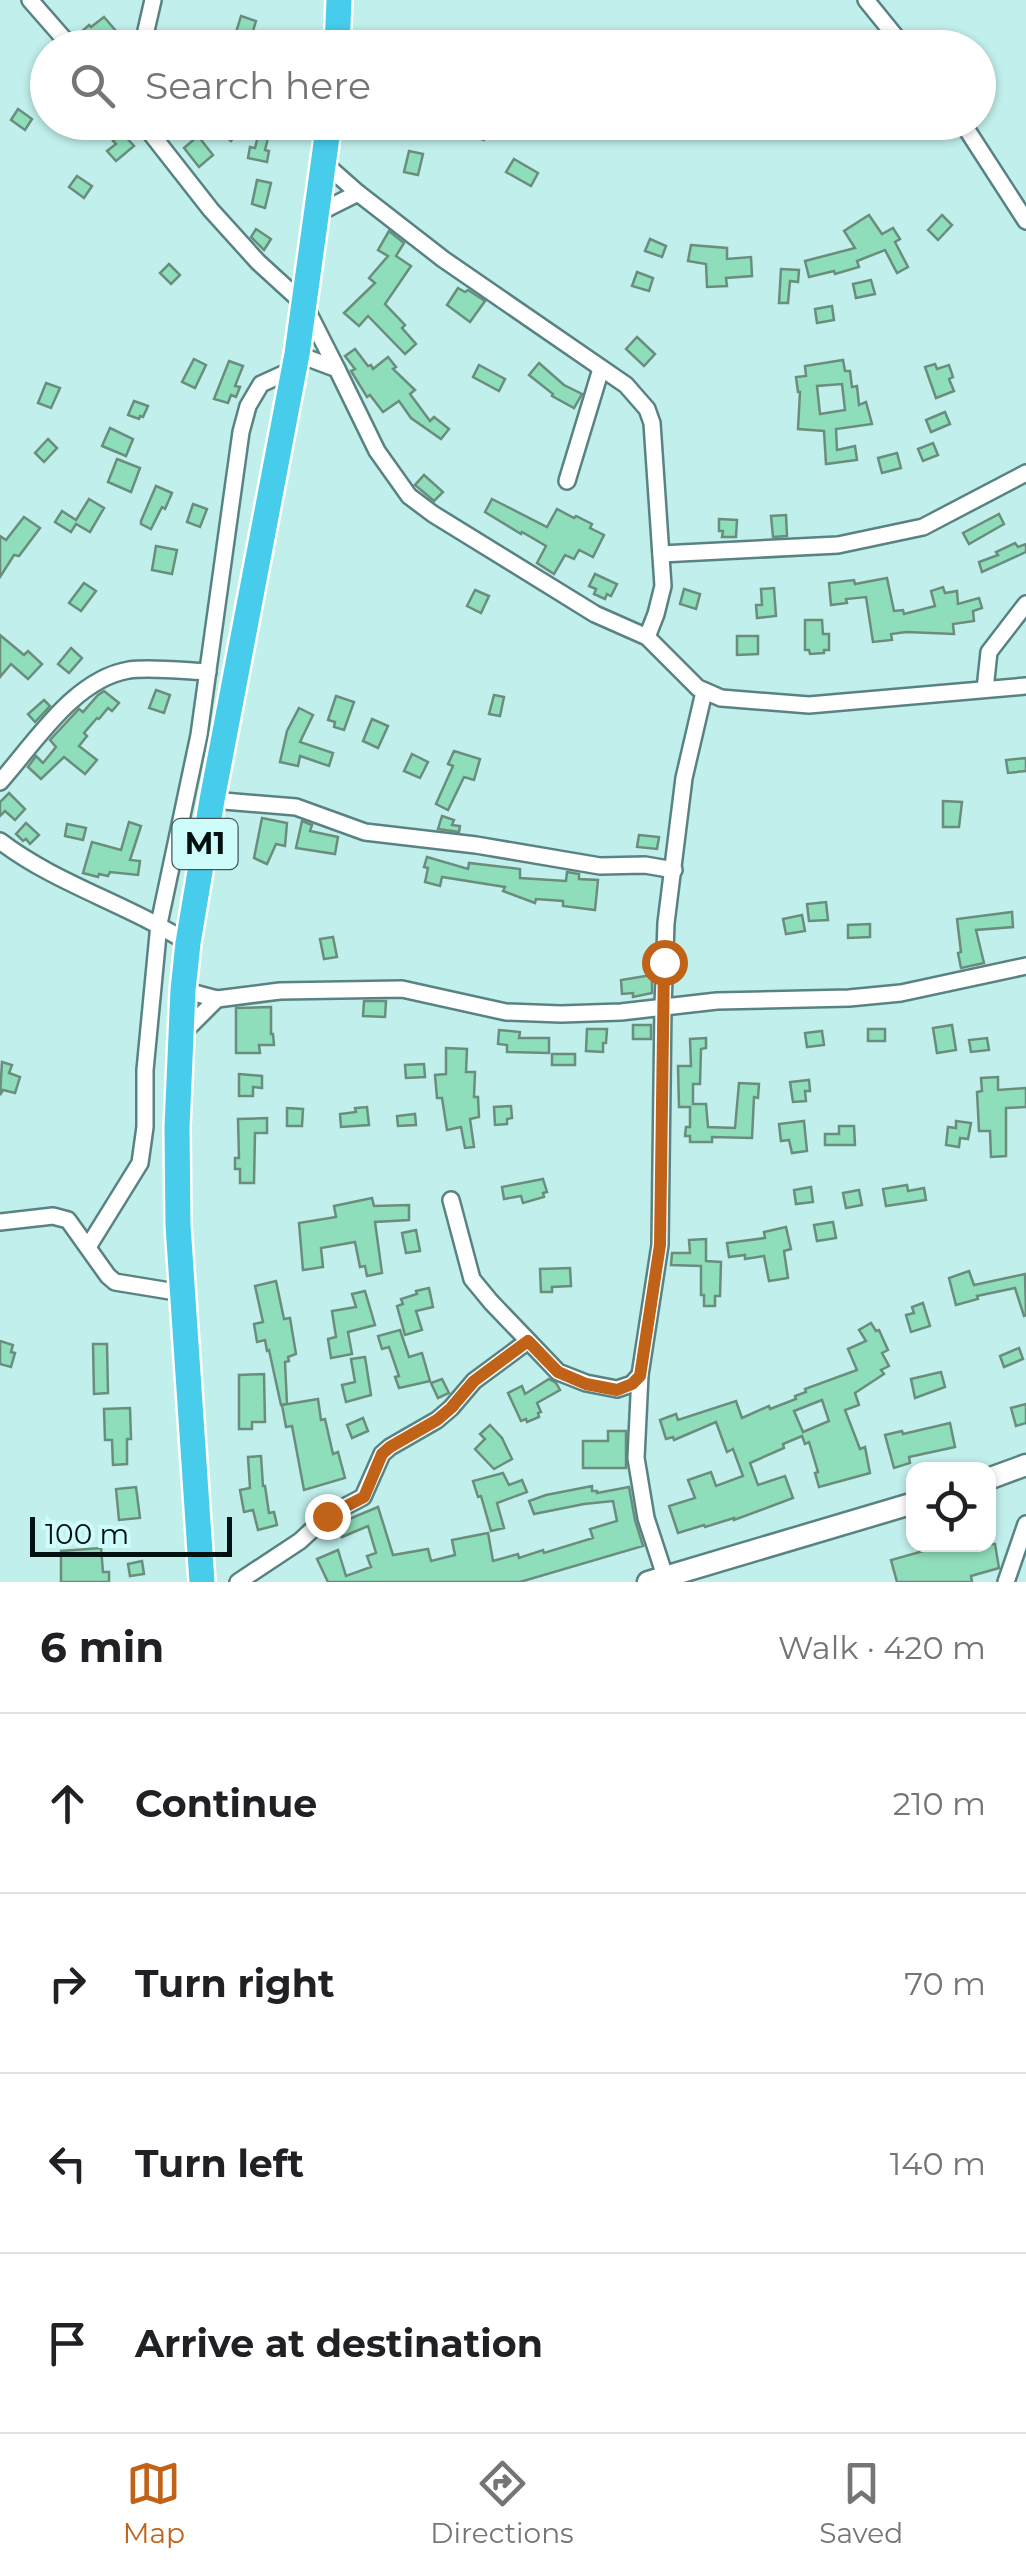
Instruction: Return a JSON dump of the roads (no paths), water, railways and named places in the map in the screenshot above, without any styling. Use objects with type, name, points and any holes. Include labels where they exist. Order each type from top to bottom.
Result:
[{"type":"highway","points":[[337,30],[339,0]]},
{"type":"highway","name":"M1","points":[[200,1579],[182,1293],[177,1127],[183,990],[212,800],[295,361],[326,140]]},
{"type":"street","points":[[30,0],[56,30]]},
{"type":"street","points":[[146,30],[154,0]]},
{"type":"street","points":[[866,0],[890,30]]},
{"type":"street","points":[[156,140],[211,210],[258,262],[304,304],[376,450],[409,496],[595,614],[646,637],[704,692],[720,698],[809,705],[1026,686]]},
{"type":"street","points":[[974,140],[1026,220]]},
{"type":"street","points":[[323,162],[443,259],[626,385],[648,409],[663,586],[646,637]]},
{"type":"street","points":[[316,214],[358,193]]},
{"type":"street","points":[[88,1246],[140,1163],[159,924],[199,734],[241,432],[248,406],[261,384],[295,361],[337,369]]},
{"type":"street","points":[[567,481],[601,370]]},
{"type":"street","points":[[662,554],[838,545],[923,526],[1026,473]]},
{"type":"street","points":[[985,689],[989,652],[1026,604]]},
{"type":"street","points":[[0,782],[78,696],[104,679],[129,670],[208,672]]},
{"type":"street","points":[[704,692],[684,778],[666,923],[660,1245],[640,1376],[636,1458],[656,1579],[906,1505]]},
{"type":"street","points":[[212,800],[296,807],[366,832],[600,866],[644,865],[674,870]]},
{"type":"street","points":[[0,841],[60,878],[159,924],[188,942]]},
{"type":"street","points":[[183,990],[218,999],[280,991],[402,989],[506,1012],[561,1014],[717,1001],[901,993],[1026,966]]},
{"type":"street","points":[[182,1034],[218,999]]},
{"type":"street","points":[[452,1200],[472,1279],[558,1372],[586,1384],[617,1390],[640,1376]]},
{"type":"street","points":[[0,1222],[53,1216],[68,1220],[115,1282],[182,1293]]},
{"type":"street","points":[[238,1582],[300,1541],[327,1516],[364,1497],[382,1454],[437,1420],[474,1381],[528,1341]]},
{"type":"street","points":[[996,1476],[1026,1465]]},
{"type":"street","points":[[1006,1582],[1026,1524]]}]
